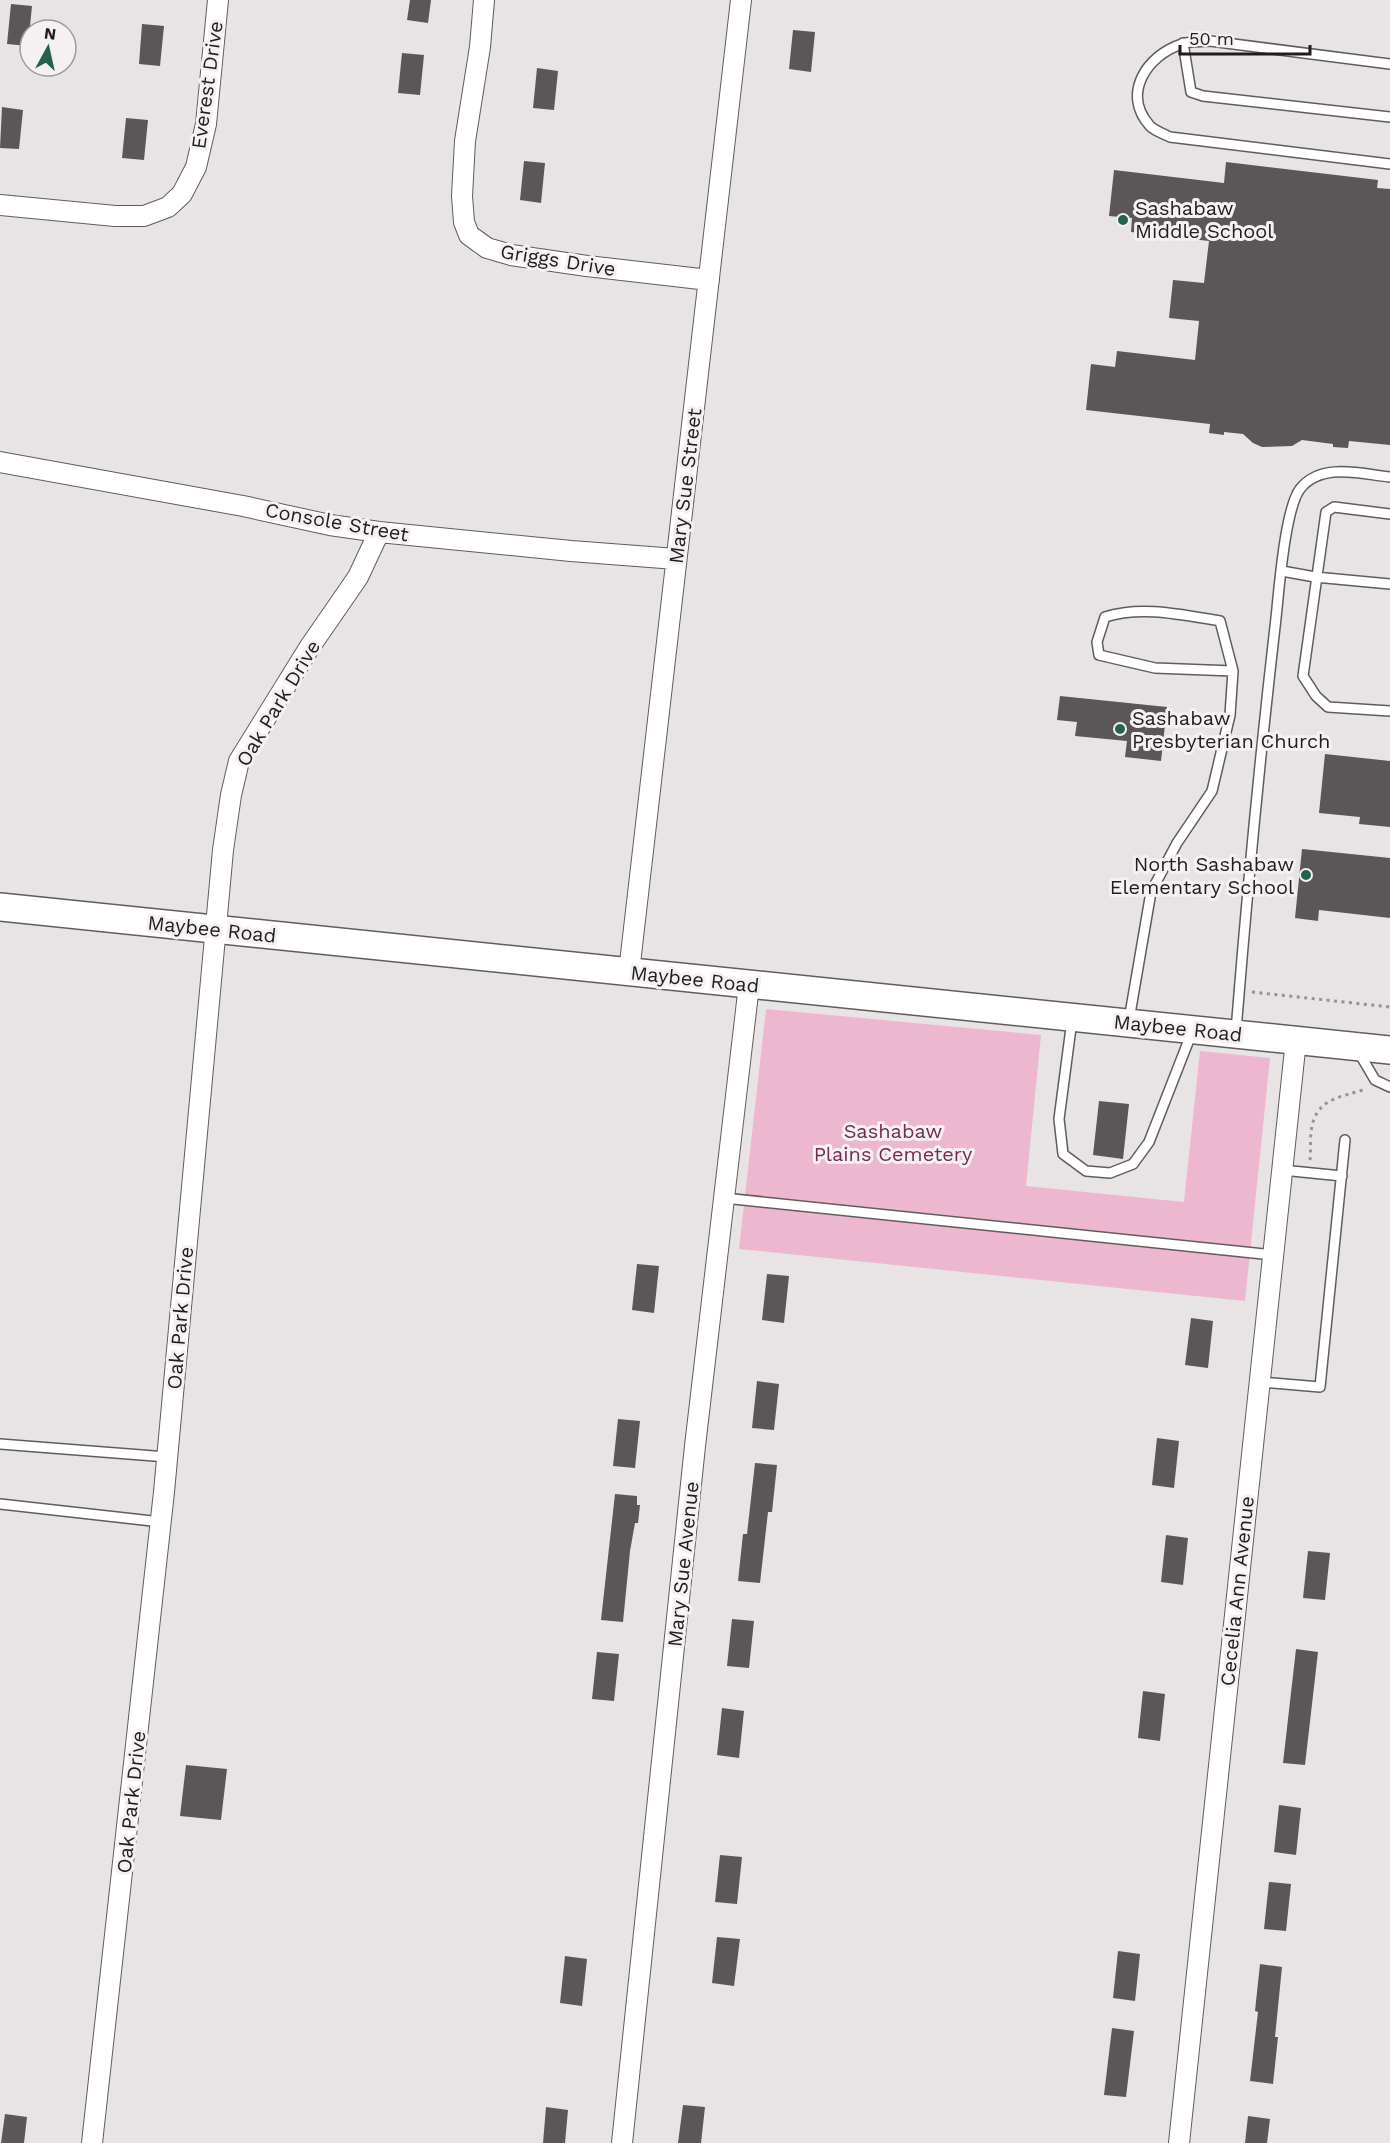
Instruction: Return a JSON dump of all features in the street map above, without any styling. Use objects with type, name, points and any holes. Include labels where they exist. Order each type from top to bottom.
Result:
[{"type":"main road","name":"Maybee Road","points":[[0,907],[1390,1050]]},
{"type":"street","name":"Everest Drive","points":[[0,205],[115,216],[144,216],[168,207],[182,194],[196,167],[206,124],[218,0]]},
{"type":"street","name":"Griggs Drive","points":[[484,0],[480,47],[465,141],[462,196],[464,222],[469,235],[487,248],[511,255],[709,279]]},
{"type":"street","name":"Mary Sue Street","points":[[629,972],[741,0]]},
{"type":"street","name":"Console Street","points":[[0,462],[243,506],[330,525],[571,551],[676,559]]},
{"type":"street","name":"Oak Park Drive","points":[[92,2143],[167,1457],[216,929],[231,795],[239,761],[309,648],[358,577],[379,532]]},
{"type":"street","name":"Mary Sue Avenue","points":[[622,2143],[695,1446],[749,985]]},
{"type":"street","name":"Cecelia Ann Avenue","points":[[1179,2143],[1296,1040]]},
{"type":"lane","points":[[1390,64],[1210,41],[1183,43],[1157,57],[1142,73],[1137,93],[1141,112],[1151,127],[1170,137],[1390,164]]},
{"type":"lane","points":[[1183,43],[1191,92],[1203,96],[1390,117]]},
{"type":"lane","points":[[1235,1033],[1253,826],[1282,571],[1293,502],[1308,481],[1318,475],[1338,471],[1390,477]]},
{"type":"lane","points":[[1390,514],[1334,507],[1326,512],[1315,577],[1303,676],[1316,696],[1328,707],[1390,711]]},
{"type":"lane","points":[[1282,571],[1315,577],[1390,584]]},
{"type":"lane","points":[[1129,1023],[1151,892],[1177,843],[1212,792],[1230,715],[1233,671],[1220,621],[1165,612],[1120,612],[1106,617],[1097,642],[1099,655],[1155,668],[1233,671]]},
{"type":"lane","points":[[1072,1017],[1059,1119],[1063,1154],[1086,1171],[1110,1173],[1133,1164],[1149,1142],[1193,1029]]},
{"type":"lane","points":[[1356,1046],[1375,1080],[1386,1085]]},
{"type":"lane","points":[[1259,1382],[1320,1387],[1345,1140]]},
{"type":"lane","points":[[1282,1170],[1342,1176]]},
{"type":"lane","points":[[724,1198],[1273,1255]]},
{"type":"lane","points":[[0,1444],[167,1457]]},
{"type":"lane","points":[[0,1504],[160,1522]]},
{"type":"path","points":[[1239,990],[1390,1007]]},
{"type":"path","points":[[1308,1172],[1311,1132],[1319,1107],[1330,1101],[1386,1085]]},
{"type":"green space","name":"Sashabaw Plains Cemetery","points":[[766,1009],[1041,1035],[1026,1186],[1184,1202],[1200,1051],[1270,1058],[1245,1301],[739,1249]]},
{"type":"building","points":[[410,0],[431,0],[428,23],[407,20]]},
{"type":"building","points":[[11,4],[32,6],[31,18],[18,18],[18,45],[7,44]]},
{"type":"building","points":[[142,24],[164,26],[160,66],[139,64]]},
{"type":"building","points":[[793,30],[815,32],[811,72],[789,69]]},
{"type":"building","points":[[402,53],[424,55],[420,95],[398,93]]},
{"type":"building","points":[[537,68],[558,71],[554,110],[533,108]]},
{"type":"building","points":[[2,107],[23,110],[19,149],[0,148]]},
{"type":"building","points":[[126,118],[148,120],[144,160],[122,158]]},
{"type":"building","points":[[524,161],[545,163],[541,203],[520,200]]},
{"type":"building","points":[[1226,162],[1378,180],[1377,188],[1390,189],[1390,445],[1349,441],[1348,448],[1302,440],[1292,446],[1262,447],[1243,434],[1209,433],[1210,424],[1086,410],[1091,364],[1115,367],[1117,351],[1195,360],[1199,321],[1169,318],[1173,280],[1204,283],[1209,241],[1131,232],[1132,218],[1109,216],[1114,170],[1224,183]]},
{"type":"building","name":"Sashabaw Presbyterian Church","points":[[1060,696],[1167,707],[1161,761],[1125,757],[1127,741],[1075,736],[1077,722],[1057,720]]},
{"type":"building","points":[[1325,754],[1390,761],[1390,827],[1359,824],[1360,817],[1319,813]]},
{"type":"building","points":[[1302,849],[1390,858],[1390,918],[1319,910],[1318,921],[1295,918]]},
{"type":"building","points":[[1099,1101],[1129,1104],[1123,1159],[1093,1155]]},
{"type":"building","points":[[637,1264],[659,1266],[654,1313],[632,1310]]},
{"type":"building","points":[[767,1274],[789,1276],[784,1323],[762,1320]]},
{"type":"building","points":[[1191,1318],[1213,1321],[1208,1368],[1185,1365]]},
{"type":"building","points":[[757,1381],[779,1384],[774,1430],[752,1428]]},
{"type":"building","points":[[618,1419],[640,1421],[635,1468],[613,1466]]},
{"type":"building","points":[[1157,1438],[1179,1441],[1174,1488],[1152,1485]]},
{"type":"building","points":[[755,1463],[777,1465],[772,1512],[768,1512],[760,1583],[738,1581],[743,1534],[747,1534]]},
{"type":"building","points":[[615,1494],[637,1496],[637,1505],[640,1505],[638,1523],[635,1523],[630,1551],[623,1622],[601,1620]]},
{"type":"building","points":[[1166,1535],[1188,1538],[1183,1585],[1161,1582]]},
{"type":"building","points":[[1308,1551],[1330,1553],[1325,1600],[1303,1598]]},
{"type":"building","points":[[732,1619],[754,1621],[749,1668],[727,1666]]},
{"type":"building","points":[[1296,1649],[1318,1652],[1305,1765],[1283,1763]]},
{"type":"building","points":[[597,1652],[619,1654],[614,1701],[592,1699]]},
{"type":"building","points":[[1143,1691],[1165,1694],[1160,1741],[1138,1738]]},
{"type":"building","points":[[722,1708],[744,1711],[739,1758],[717,1755]]},
{"type":"building","points":[[186,1765],[227,1769],[221,1820],[180,1816]]},
{"type":"building","points":[[1279,1805],[1301,1808],[1296,1855],[1274,1852]]},
{"type":"building","points":[[720,1855],[742,1857],[737,1904],[715,1902]]},
{"type":"building","points":[[1269,1882],[1291,1884],[1286,1931],[1264,1929]]},
{"type":"building","points":[[717,1937],[740,1939],[734,1986],[712,1983]]},
{"type":"building","points":[[1118,1951],[1140,1954],[1135,2001],[1113,1998]]},
{"type":"building","points":[[565,1956],[587,1959],[582,2006],[560,2003]]},
{"type":"building","points":[[1260,1964],[1282,1967],[1273,2084],[1250,2081],[1258,2012],[1255,2011]]},
{"type":"building","points":[[1112,2028],[1134,2031],[1126,2097],[1104,2095]]},
{"type":"building","points":[[683,2105],[705,2107],[701,2143],[678,2143]]},
{"type":"building","points":[[546,2107],[568,2110],[565,2143],[543,2143]]},
{"type":"building","points":[[5,2114],[27,2117],[24,2143],[1,2143]]},
{"type":"building","points":[[1248,2116],[1270,2119],[1267,2143],[1245,2143]]},
{"type":"place","name":"Sashabaw Middle School","points":[[1123,220]]},
{"type":"place","name":"Sashabaw Presbyterian Church","points":[[1120,729]]},
{"type":"place","name":"North Sashabaw Elementary School","points":[[1306,875]]}]
